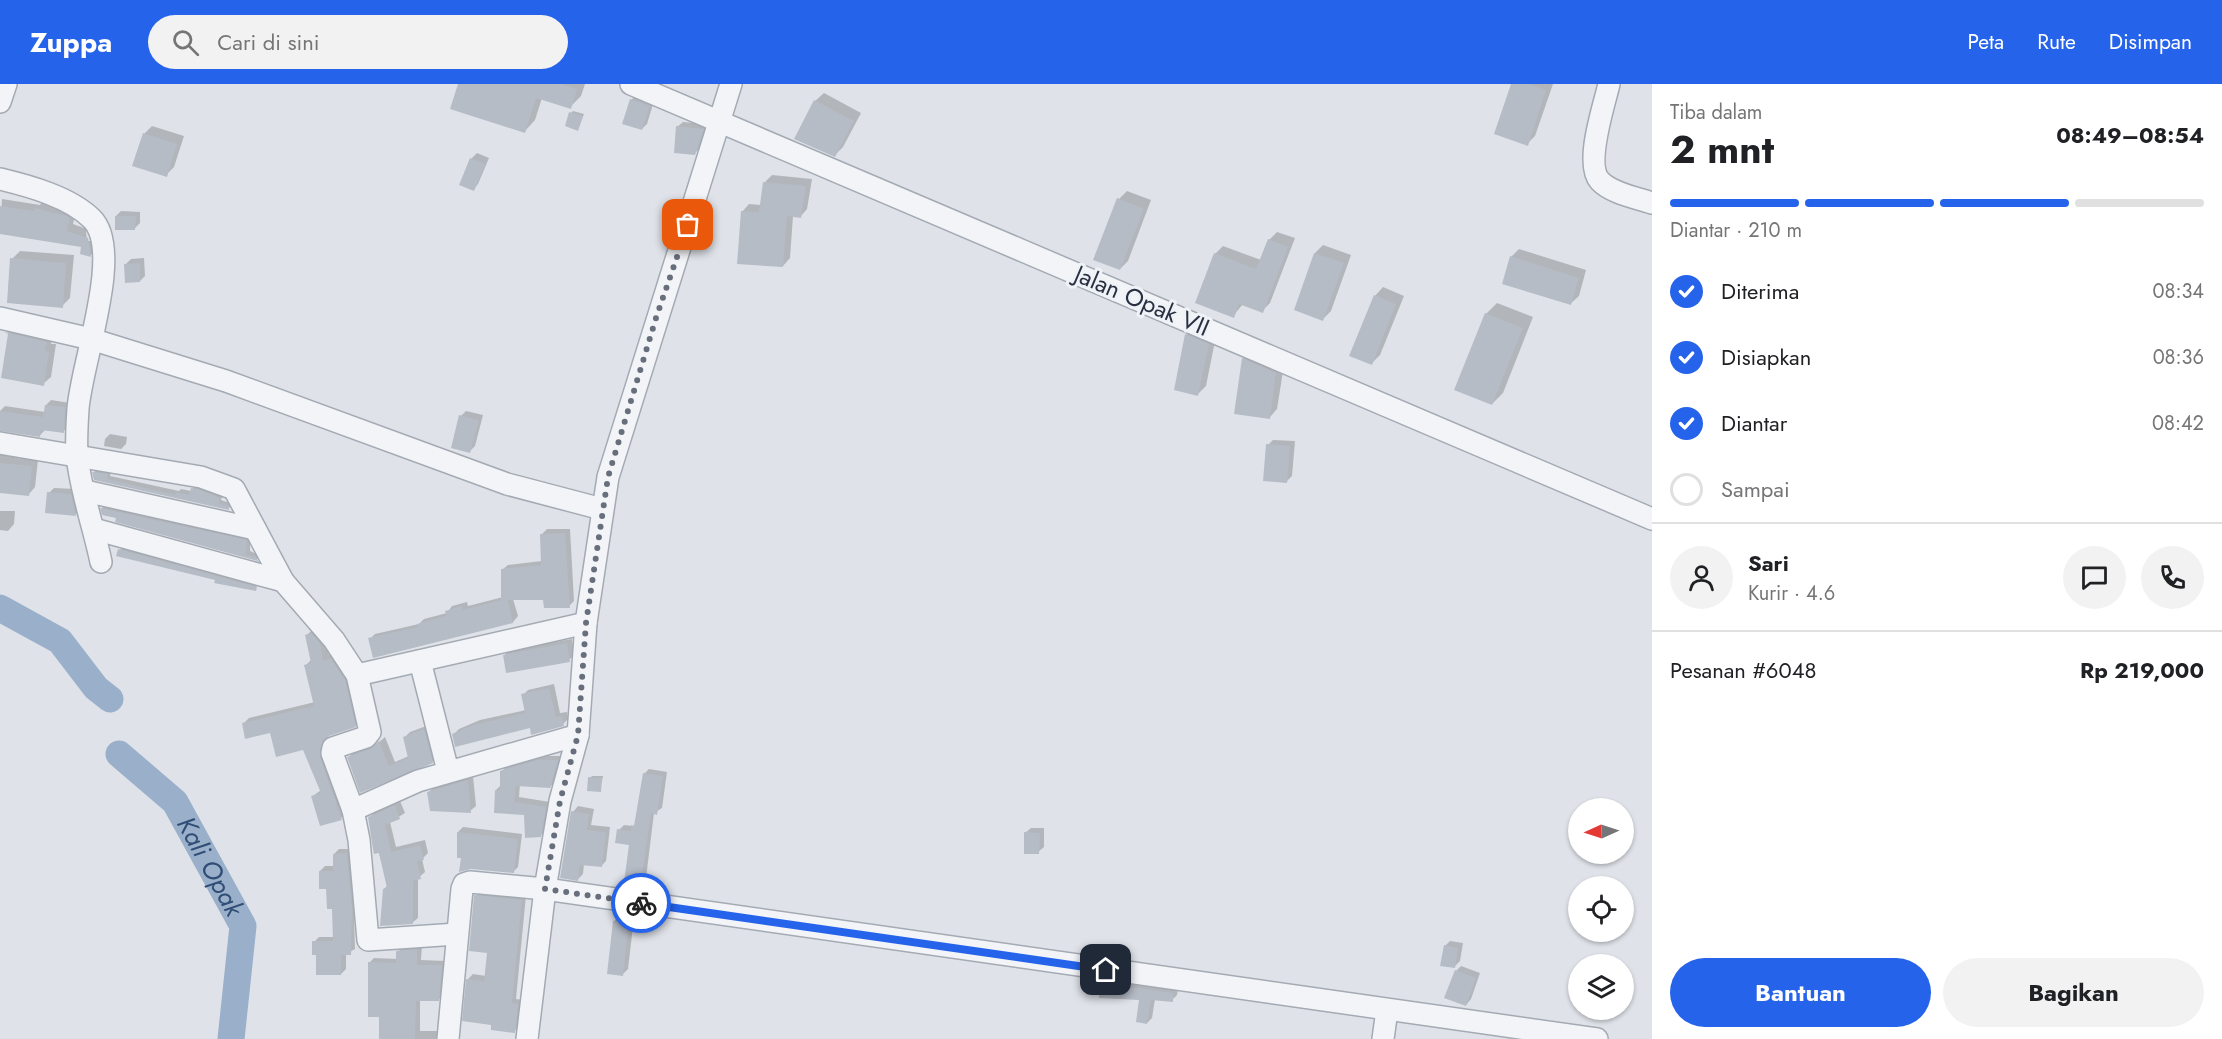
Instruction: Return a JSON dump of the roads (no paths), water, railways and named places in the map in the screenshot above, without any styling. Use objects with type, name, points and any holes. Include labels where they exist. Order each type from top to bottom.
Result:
[{"type":"street","points":[[0,102],[6,84]]},
{"type":"street","name":"Jalan Opak VII","points":[[631,84],[1652,519]]},
{"type":"street","points":[[527,1039],[545,889],[560,801],[578,735],[586,623],[602,509],[626,414],[731,84]]},
{"type":"street","points":[[1609,84],[1594,151],[1595,172],[1599,180],[1607,187],[1652,203]]},
{"type":"street","points":[[0,179],[67,202],[92,219],[103,238],[106,259],[91,339],[82,370],[77,456],[101,562]]},
{"type":"street","points":[[0,318],[91,339],[226,381],[507,484],[602,509]]},
{"type":"street","points":[[0,443],[218,481],[234,489],[283,581],[334,640],[357,675],[370,732],[366,737],[333,748],[332,753],[353,810],[359,840],[368,940],[458,934]]},
{"type":"street","points":[[85,491],[255,529]]},
{"type":"street","points":[[94,529],[283,581]]},
{"type":"street","points":[[357,675],[586,623]]},
{"type":"street","points":[[420,661],[448,771]]},
{"type":"street","points":[[353,810],[418,781],[448,771],[578,735]]},
{"type":"street","points":[[448,1039],[462,889],[467,882],[545,889],[1597,1039]]},
{"type":"street","points":[[1383,1039],[1387,1010]]},
{"type":"waterway","points":[[0,608],[60,641],[96,688],[110,699]]},
{"type":"waterway","name":"Kali Opak","points":[[119,754],[175,802],[243,926],[231,1039]]}]
